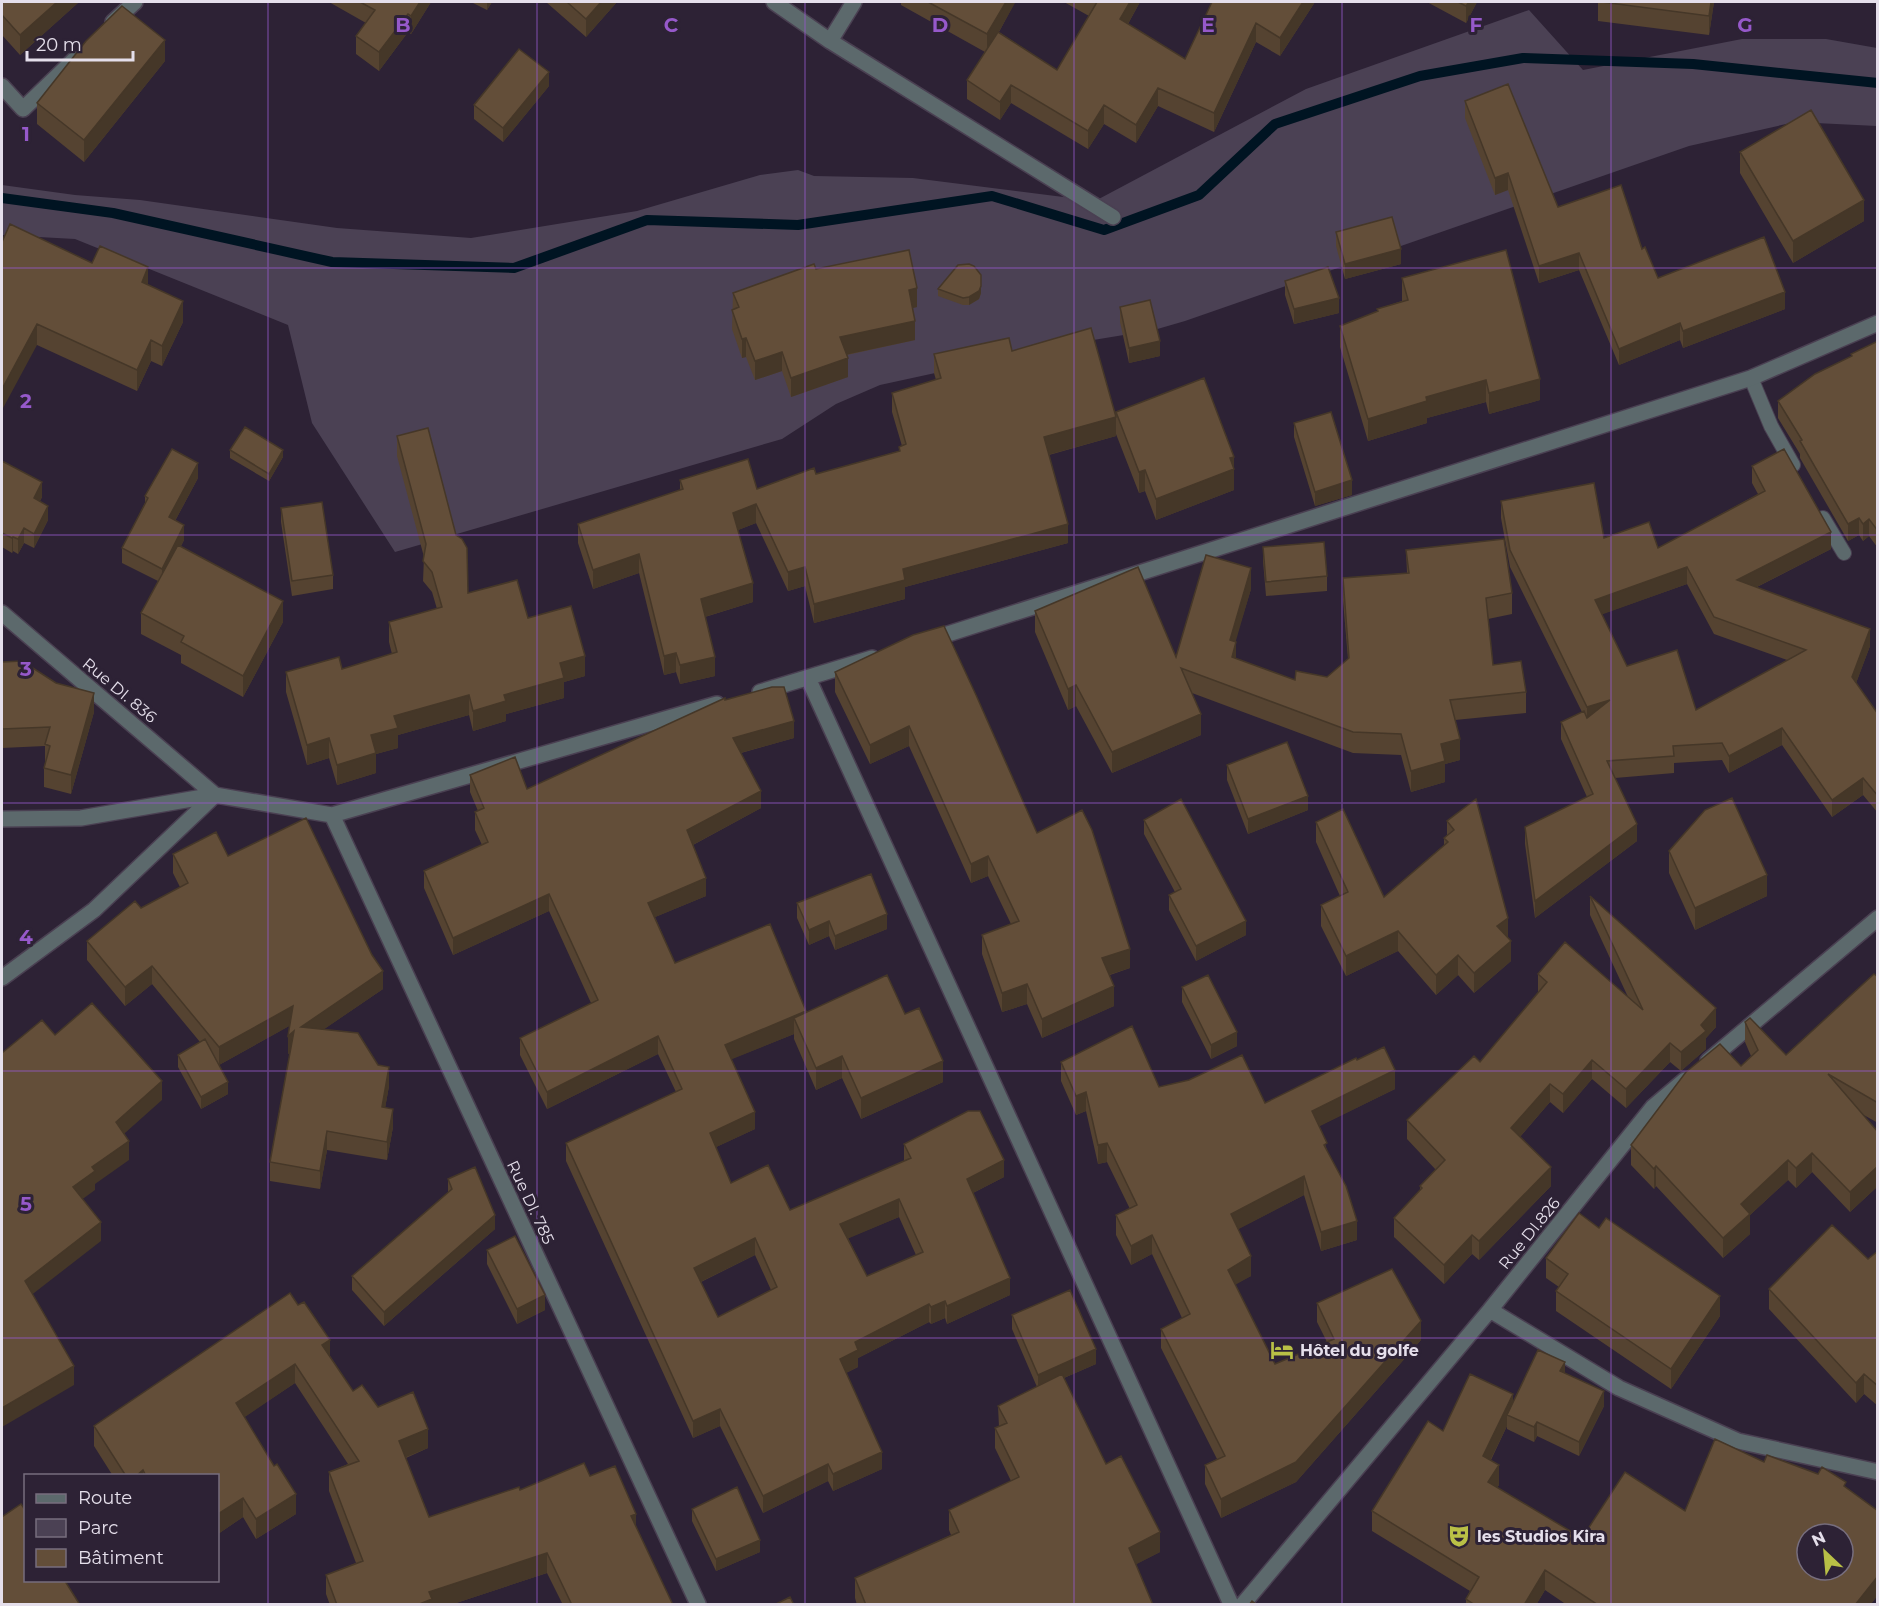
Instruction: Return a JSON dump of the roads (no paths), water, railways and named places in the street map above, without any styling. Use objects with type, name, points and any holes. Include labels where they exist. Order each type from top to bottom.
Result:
[{"type":"street","points":[[100,35],[135,2]]},
{"type":"street","points":[[774,2],[830,41],[1113,217]]},
{"type":"street","points":[[830,41],[854,2]]},
{"type":"street","points":[[2,86],[23,109],[83,51]]},
{"type":"street","points":[[910,646],[1751,378],[1878,323]]},
{"type":"street","name":"Rue DI. 836","points":[[2,613],[215,795]]},
{"type":"street","points":[[2,819],[81,818],[215,795],[332,815],[888,653]]},
{"type":"street","points":[[808,678],[1232,1605]]},
{"type":"street","points":[[2,978],[94,910],[215,795]]},
{"type":"street","name":"Rue DI. 785","points":[[332,815],[698,1605]]},
{"type":"street","name":"Rue DI.826","points":[[1243,1605],[1491,1310],[1653,1107],[1878,918]]},
{"type":"street","points":[[1491,1310],[1619,1388],[1738,1441],[1878,1472]]},
{"type":"lane","points":[[1751,378],[1771,426],[1797,474]]},
{"type":"lane","points":[[1814,503],[1844,553]]},
{"type":"waterway","points":[[2,198],[113,213],[332,262],[514,268],[647,220],[798,225],[992,196],[1104,230],[1199,195],[1275,124],[1420,76],[1523,58],[1693,64],[1878,83]]},
{"type":"place","name":"Hôtel du golfe","points":[[1282,1350]]},
{"type":"place","name":"les Studios Kira","points":[[1459,1536]]}]
